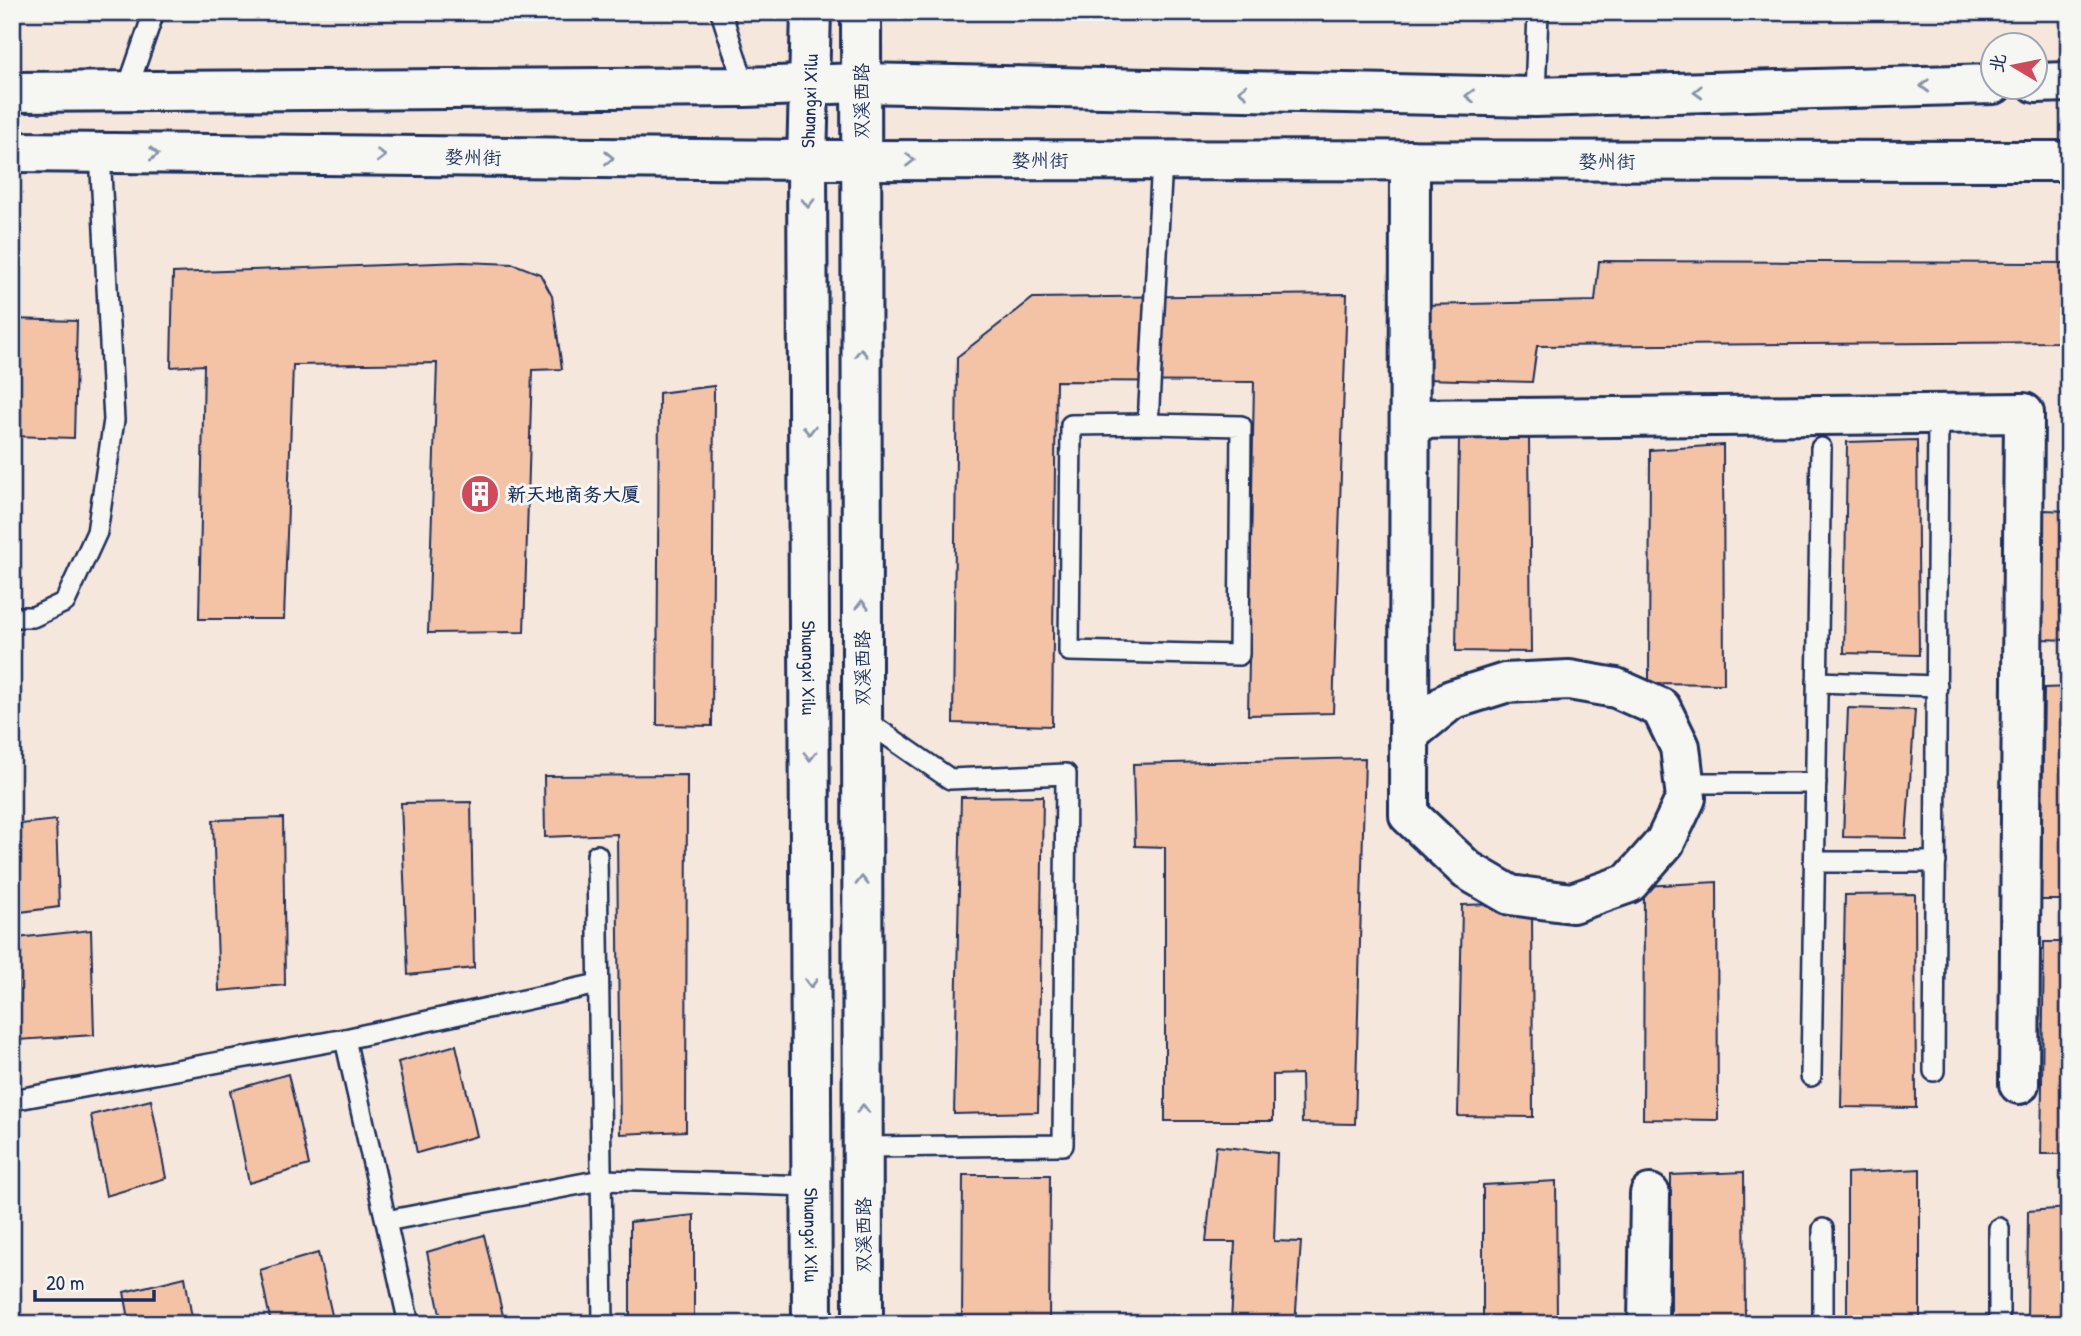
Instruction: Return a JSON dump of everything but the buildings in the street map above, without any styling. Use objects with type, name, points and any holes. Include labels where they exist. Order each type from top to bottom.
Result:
[{"type":"main road","name":"Shuangxi Xilu","points":[[811,12],[807,160],[812,1324]]},
{"type":"main road","name":"双溪西路","points":[[861,12],[863,1324]]},
{"type":"main road","points":[[2050,83],[2069,82]]},
{"type":"main road","points":[[12,92],[745,87],[860,83],[1535,97],[1980,84]]},
{"type":"main road","name":"婺州街","points":[[12,152],[807,160],[2069,161]]},
{"type":"main road","points":[[1409,734],[1451,700],[1505,683],[1569,680],[1616,688],[1661,708],[1680,747],[1686,798],[1665,842],[1629,883],[1572,903],[1510,895],[1467,870],[1409,815],[1409,734],[1410,419],[1410,160]]},
{"type":"main road","points":[[1410,419],[2024,413],[2019,1084]]},
{"type":"main road","points":[[1648,1324],[1650,1194]]},
{"type":"lane","points":[[126,93],[154,12]]},
{"type":"lane","points":[[721,12],[745,87]]},
{"type":"lane","points":[[1535,97],[1538,12]]},
{"type":"lane","points":[[12,617],[33,617],[65,602],[97,532],[114,420],[100,153]]},
{"type":"lane","points":[[1148,424],[1162,160]]},
{"type":"lane","points":[[1934,1071],[1938,414]]},
{"type":"lane","points":[[1148,424],[1241,426],[1240,655],[1069,651],[1071,425],[1148,424]]},
{"type":"lane","points":[[1811,1076],[1821,448]]},
{"type":"lane","points":[[1818,682],[1937,686]]},
{"type":"lane","points":[[862,718],[950,779],[1066,774],[1063,1145],[863,1147]]},
{"type":"lane","points":[[1685,783],[1816,783]]},
{"type":"lane","points":[[597,855],[603,1324]]},
{"type":"lane","points":[[1814,862],[1936,862]]},
{"type":"lane","points":[[14,1097],[345,1039],[598,984]]},
{"type":"lane","points":[[345,1039],[410,1324]]},
{"type":"lane","points":[[386,1221],[601,1180],[812,1186]]},
{"type":"lane","points":[[1998,1228],[1999,1324]]},
{"type":"lane","points":[[1823,1229],[1823,1324]]},
{"type":"place","name":"新天地商务大厦","points":[[480,494]]}]
